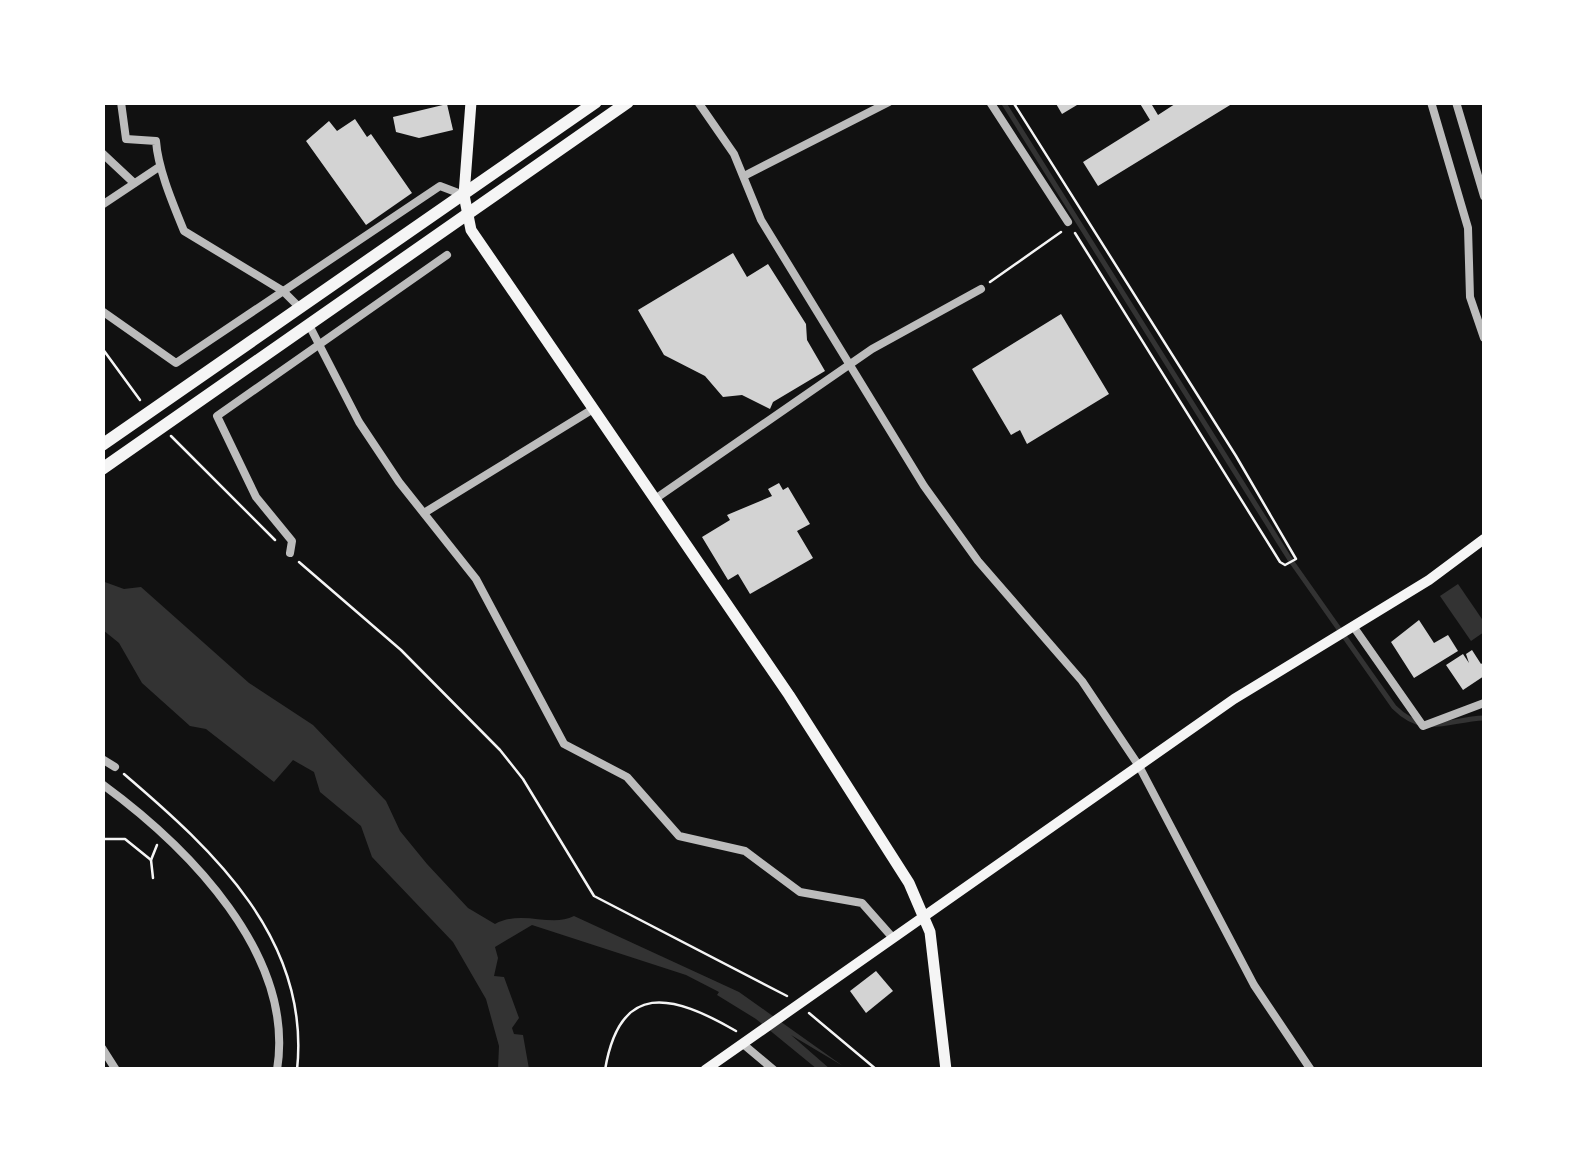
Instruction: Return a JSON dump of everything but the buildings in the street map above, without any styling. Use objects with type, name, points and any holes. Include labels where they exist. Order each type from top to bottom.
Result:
[{"type":"highway","points":[[102,445],[596,102]]},
{"type":"highway","points":[[102,469],[628,102]]},
{"type":"main road","points":[[471,102],[465,216],[829,755],[925,917],[946,1070]]},
{"type":"main road","points":[[705,1070],[742,1039],[756,1035],[1234,699],[1484,540]]},
{"type":"street","points":[[121,102],[122,134],[131,140],[156,141],[159,166],[172,190],[184,231],[283,291],[300,308]]},
{"type":"street","points":[[698,102],[744,176],[761,220],[848,367],[931,496],[1056,656],[1082,681],[1139,766],[1254,985],[1312,1070]]},
{"type":"street","points":[[744,176],[889,102]]},
{"type":"street","points":[[990,102],[1068,222]]},
{"type":"street","points":[[1431,102],[1468,228],[1470,297],[1484,338]]},
{"type":"street","points":[[1456,102],[1484,196]]},
{"type":"street","points":[[102,153],[134,182]]},
{"type":"street","points":[[102,205],[159,166]]},
{"type":"street","points":[[102,311],[176,363],[440,186],[464,195]]},
{"type":"street","points":[[290,553],[292,541],[256,497],[218,416],[447,255]]},
{"type":"street","points":[[655,500],[872,348],[981,289]]},
{"type":"street","points":[[309,325],[356,417],[476,580],[570,749],[627,778],[679,836],[745,852],[800,892],[862,903],[893,938]]},
{"type":"street","points":[[424,513],[593,409]]},
{"type":"street","points":[[1353,626],[1424,726],[1481,704],[1484,717]]},
{"type":"street","points":[[102,759],[115,767]]},
{"type":"street","points":[[102,784],[160,834],[233,913],[262,962],[278,1010],[278,1070]]},
{"type":"street","points":[[742,1039],[774,1070]]},
{"type":"street","points":[[102,1048],[116,1070]]},
{"type":"path","points":[[981,289],[1072,227],[1280,562],[1285,565],[1296,559],[1236,456],[1012,102]]},
{"type":"path","points":[[102,348],[142,403]]},
{"type":"path","points":[[170,434],[210,478],[401,650],[500,750],[523,779],[594,896],[624,915],[758,978],[795,1006]]},
{"type":"path","points":[[153,878],[151,860],[160,834]]},
{"type":"path","points":[[102,840],[124,839],[151,860]]},
{"type":"path","points":[[605,1070],[616,1028],[628,1011],[642,1003],[694,1008],[742,1039]]},
{"type":"path","points":[[809,1012],[877,1070]]},
{"type":"shaded area","points":[[102,581],[124,589],[141,587],[249,683],[313,725],[386,801],[400,831],[468,908],[495,924],[516,918],[556,920],[574,916],[739,992],[843,1066],[791,1035],[830,1069],[817,1069],[756,1019],[717,995],[719,992],[686,975],[532,925],[495,947],[498,958],[494,976],[504,977],[519,1018],[512,1028],[514,1034],[523,1035],[529,1069],[498,1069],[499,1046],[486,999],[453,942],[372,857],[361,826],[320,792],[314,772],[293,760],[274,782],[206,729],[190,726],[142,683],[119,643],[103,630]]},
{"type":"shaded area","points":[[1458,584],[1484,622],[1484,632],[1471,641],[1440,596]]},
{"type":"waterway","points":[[1003,102],[1289,558],[1394,707],[1416,722],[1427,724],[1484,718]]}]
